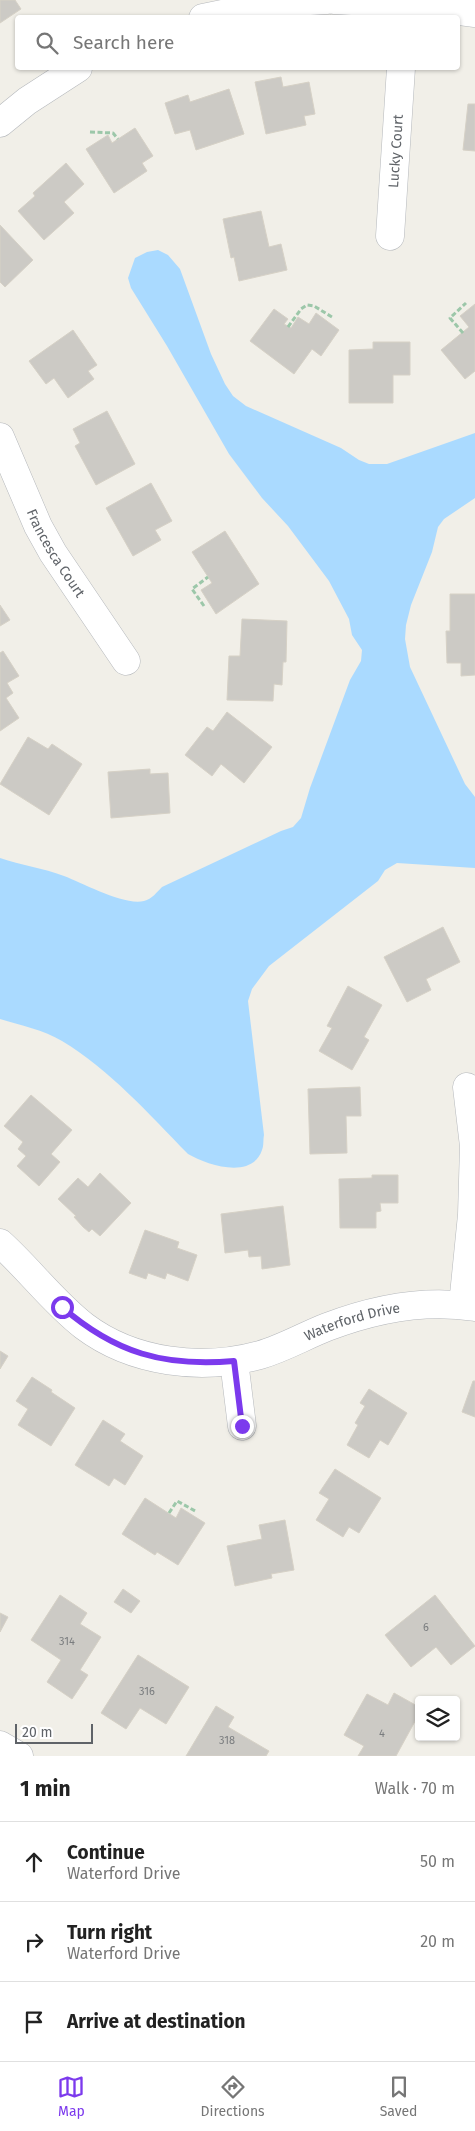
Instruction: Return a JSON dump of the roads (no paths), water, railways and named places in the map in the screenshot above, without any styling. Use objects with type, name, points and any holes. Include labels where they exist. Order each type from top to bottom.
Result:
[{"type":"street","points":[[217,15],[275,3],[327,0]]},
{"type":"street","points":[[334,0],[405,11],[475,13]]},
{"type":"street","points":[[0,123],[27,101],[75,70]]},
{"type":"street","name":"Lucky Court","points":[[390,236],[401,70]]},
{"type":"street","name":"Francesca Court","points":[[0,437],[38,526],[53,553],[126,661]]},
{"type":"street","points":[[468,1087],[474,1146],[469,1306]]},
{"type":"street","name":"Waterford Drive","points":[[0,1243],[84,1326],[111,1343],[166,1360],[203,1364],[234,1361],[262,1354],[327,1327],[379,1311],[422,1304],[469,1306]]},
{"type":"street","points":[[234,1361],[242,1426]]},
{"type":"street","points":[[0,1744],[19,1756]]},
{"type":"water","points":[[158,250],[168,255],[180,269],[211,354],[225,384],[233,396],[246,406],[341,448],[369,464],[387,464],[475,433],[475,498],[444,519],[438,527],[432,552],[411,605],[405,639],[410,667],[465,784],[475,797],[475,868],[397,863],[385,870],[378,881],[269,966],[252,989],[248,1001],[264,1135],[263,1147],[257,1159],[249,1165],[239,1167],[217,1165],[188,1154],[128,1093],[80,1053],[48,1034],[0,1019],[0,858],[56,873],[115,897],[136,902],[147,900],[162,887],[293,827],[301,818],[310,788],[350,680],[361,661],[362,650],[352,635],[349,619],[329,581],[288,526],[262,498],[229,454],[167,346],[131,288],[128,278],[135,258],[147,252]]}]
